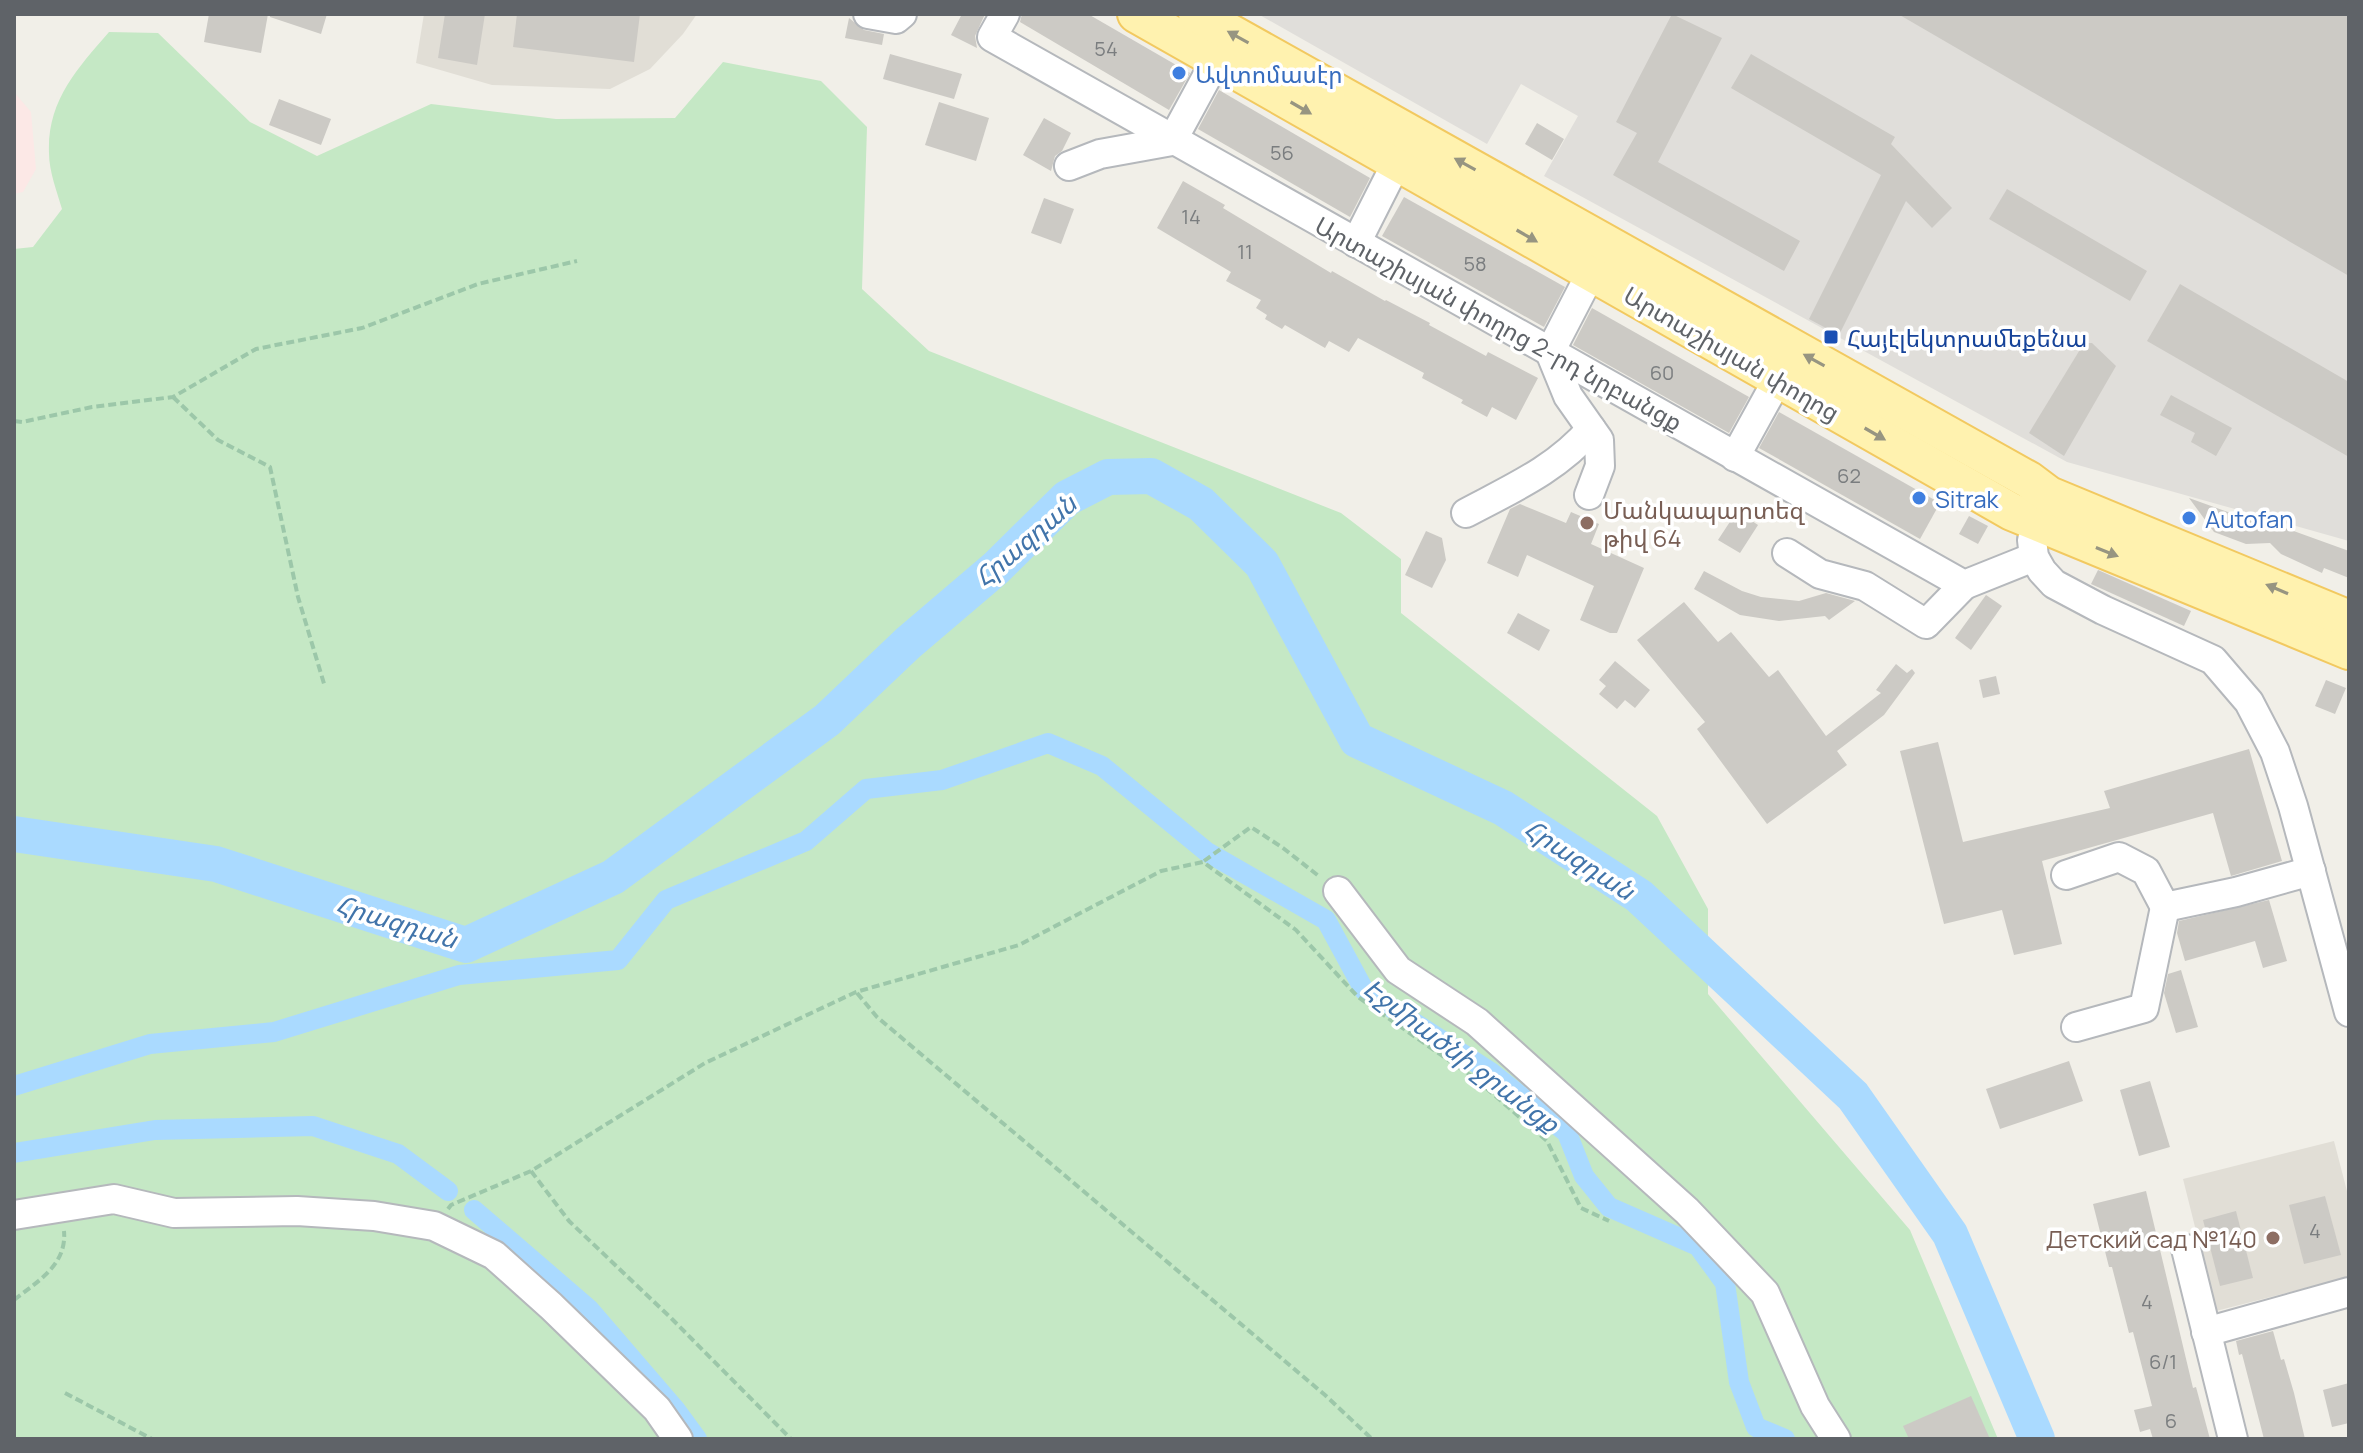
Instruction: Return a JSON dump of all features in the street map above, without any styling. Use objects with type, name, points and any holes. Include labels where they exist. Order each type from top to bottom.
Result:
[{"type":"main road","name":"Արտաշիսյան փողոց","points":[[1136,14],[2040,525],[2349,651]]},
{"type":"main road","name":"Արտաշիսյան փողոց","points":[[1197,14],[2015,473],[2040,525],[2349,619]]},
{"type":"street","points":[[868,14],[896,19],[902,14]]},
{"type":"street","name":"Արտաշիսյան փողոց 2-րդ նրբանցք","points":[[999,25],[1172,141],[1964,585]]},
{"type":"street","points":[[1069,166],[1100,154],[1172,141],[1216,60]]},
{"type":"street","points":[[1356,243],[1397,162]]},
{"type":"street","points":[[1589,495],[1600,466],[1599,440],[1568,396],[1550,352],[1591,273]]},
{"type":"street","points":[[1735,457],[1778,379]]},
{"type":"street","points":[[1466,513],[1542,473],[1574,449],[1591,429]]},
{"type":"street","points":[[1787,553],[1820,574],[1865,586],[1926,624],[1964,585],[2040,525]]},
{"type":"street","points":[[2040,525],[2042,571],[2054,584],[2213,660],[2249,702],[2275,752],[2349,1012]]},
{"type":"street","points":[[2066,875],[2119,857],[2146,871],[2165,907],[2144,1008],[2076,1027]]},
{"type":"street","points":[[2165,907],[2236,892],[2311,871]]},
{"type":"street","points":[[1338,891],[1398,970],[1477,1022],[1687,1211],[1765,1293],[1815,1406],[1836,1439]]},
{"type":"street","points":[[14,1215],[114,1199],[174,1213],[297,1211],[374,1216],[434,1226],[494,1255],[657,1409],[678,1439]]},
{"type":"street","points":[[2186,1249],[2233,1439]]},
{"type":"street","points":[[2206,1332],[2349,1292]]},
{"type":"path","points":[[14,421],[173,397],[256,349],[362,328],[478,284],[577,261]]},
{"type":"path","points":[[173,397],[218,440],[270,467],[298,597],[325,687]]},
{"type":"path","points":[[434,1226],[451,1205],[531,1171],[705,1063],[856,992],[1019,945],[1161,871],[1203,862],[1233,837],[1251,827],[1338,891]]},
{"type":"path","points":[[1203,862],[1296,930],[1358,997],[1477,1080],[1547,1141],[1581,1208],[1609,1221]]},
{"type":"path","points":[[856,992],[877,1017],[1325,1395],[1372,1439]]},
{"type":"path","points":[[531,1171],[569,1221],[791,1439]]},
{"type":"path","points":[[14,1300],[50,1273],[65,1244],[62,1208]]},
{"type":"path","points":[[65,1393],[152,1439]]},
{"type":"shaded area","points":[[424,14],[697,14],[650,69],[610,89],[492,85],[416,63]]},
{"type":"shaded area","name":"Հայէլեկտրամեքենա","points":[[1258,14],[2349,14],[2349,541],[2067,462],[1544,176],[1578,116],[1521,84],[1487,144]]},
{"type":"shaded area","points":[[14,92],[31,112],[36,169],[23,192],[14,194]]},
{"type":"shaded area","name":"Детский сад №140","points":[[2334,1141],[2349,1199],[2349,1277],[2216,1311],[2183,1179]]},
{"type":"green space","points":[[109,32],[158,33],[250,122],[317,156],[431,104],[556,119],[675,118],[723,62],[821,81],[867,127],[862,289],[929,351],[1341,513],[1401,559],[1401,613],[1657,816],[1708,909],[1708,994],[1910,1230],[1998,1439],[14,1439],[14,249],[33,247],[62,209],[49,160],[53,117],[75,73]]},
{"type":"building","points":[[209,14],[268,14],[261,53],[204,42]]},
{"type":"building","points":[[270,14],[327,14],[321,34],[270,17]]},
{"type":"building","points":[[445,14],[485,14],[477,65],[438,58]]},
{"type":"building","points":[[517,14],[640,14],[634,62],[513,47]]},
{"type":"building","points":[[962,14],[985,14],[975,36],[977,48],[951,35]]},
{"type":"building","points":[[1022,14],[1088,14],[1190,73],[1169,110],[1020,22]]},
{"type":"building","points":[[1672,14],[1722,38],[1658,162],[1800,241],[1784,271],[1613,175],[1637,133],[1616,122]]},
{"type":"building","points":[[1898,14],[2349,14],[2349,276]]},
{"type":"building","points":[[849,18],[864,30],[884,34],[882,45],[845,38]]},
{"type":"building","points":[[890,54],[962,74],[954,99],[883,79]]},
{"type":"building","points":[[1751,54],[1895,137],[1891,144],[1952,208],[1932,228],[1906,201],[1839,335],[1809,319],[1881,175],[1731,88]]},
{"type":"building","points":[[1219,90],[1370,178],[1350,217],[1198,129]]},
{"type":"building","points":[[279,99],[331,119],[321,145],[269,125]]},
{"type":"building","points":[[939,102],[989,118],[976,161],[925,145]]},
{"type":"building","points":[[1044,118],[1071,133],[1062,151],[1055,156],[1051,171],[1023,155]]},
{"type":"building","points":[[1537,123],[1564,139],[1552,160],[1525,144]]},
{"type":"building","points":[[1183,181],[1331,273],[1430,323],[1486,356],[1488,352],[1538,378],[1516,420],[1492,407],[1487,417],[1422,378],[1424,373],[1358,338],[1349,352],[1329,341],[1325,348],[1285,325],[1282,329],[1265,319],[1267,315],[1256,308],[1261,300],[1226,281],[1231,272],[1157,228]]},
{"type":"building","points":[[2007,189],[2147,271],[2130,301],[1989,219]]},
{"type":"building","points":[[1404,197],[1565,287],[1544,327],[1382,236]]},
{"type":"building","points":[[1044,198],[1074,209],[1061,244],[1031,233]]},
{"type":"building","points":[[2180,284],[2349,382],[2349,457],[2147,341]]},
{"type":"building","points":[[1592,308],[1749,397],[1729,433],[1573,345]]},
{"type":"building","points":[[2084,343],[2092,343],[2116,366],[2064,456],[2029,433]]},
{"type":"building","points":[[2171,395],[2232,428],[2216,456],[2191,442],[2195,433],[2160,415]]},
{"type":"building","points":[[1779,412],[1940,503],[1920,539],[1759,448]]},
{"type":"building","points":[[2189,498],[2349,551],[2349,578],[2324,568],[2322,573],[2281,554],[2270,543],[2246,544],[2214,532]]},
{"type":"building","points":[[1520,504],[1566,523],[1571,512],[1599,524],[1591,544],[1644,568],[1617,633],[1580,620],[1594,586],[1527,555],[1518,577],[1487,563],[1510,509]]},
{"type":"building","points":[[1737,511],[1758,525],[1740,553],[1718,540]]},
{"type":"building","points":[[1969,516],[1988,526],[1978,544],[1959,534]]},
{"type":"building","points":[[1426,531],[1442,538],[1446,560],[1432,588],[1405,575]]},
{"type":"building","points":[[2098,570],[2191,611],[2184,626],[2091,584]]},
{"type":"building","points":[[1704,571],[1742,591],[1761,597],[1799,601],[1826,593],[1855,601],[1829,620],[1825,616],[1779,621],[1740,615],[1694,589]]},
{"type":"building","points":[[1986,595],[2002,606],[1971,650],[1955,638]]},
{"type":"building","points":[[1684,602],[1718,642],[1731,632],[1769,677],[1778,670],[1826,736],[1881,693],[1876,690],[1896,664],[1907,673],[1912,669],[1915,673],[1884,715],[1837,751],[1847,765],[1767,824],[1697,729],[1705,722],[1637,640]]},
{"type":"building","points":[[1518,613],[1550,630],[1539,651],[1507,633]]},
{"type":"building","points":[[1615,661],[1650,690],[1635,708],[1625,700],[1617,709],[1599,694],[1606,686],[1599,680]]},
{"type":"building","points":[[1996,676],[2000,694],[1983,698],[1979,680]]},
{"type":"building","points":[[2326,680],[2346,688],[2335,714],[2315,706]]},
{"type":"building","points":[[1938,742],[1963,842],[2110,808],[2104,791],[2249,749],[2282,861],[2231,876],[2213,813],[2042,861],[2062,944],[2014,955],[2002,910],[1944,924],[1900,751]]},
{"type":"building","points":[[2269,900],[2287,961],[2263,968],[2255,941],[2185,961],[2177,933],[2179,921]]},
{"type":"building","points":[[2181,970],[2198,1027],[2176,1033],[2164,993],[2168,974]]},
{"type":"building","points":[[2069,1061],[2083,1101],[2000,1129],[1986,1089]]},
{"type":"building","points":[[2150,1081],[2170,1147],[2139,1156],[2120,1090]]},
{"type":"building","points":[[2146,1191],[2193,1388],[2196,1387],[2210,1439],[2153,1439],[2150,1429],[2140,1432],[2134,1410],[2152,1406],[2133,1332],[2129,1333],[2093,1204]]},
{"type":"building","points":[[2325,1196],[2341,1255],[2304,1264],[2289,1205]]},
{"type":"building","points":[[2236,1211],[2253,1278],[2220,1286],[2203,1220]]},
{"type":"building","points":[[2273,1331],[2281,1360],[2284,1359],[2305,1439],[2264,1439],[2242,1354],[2239,1355],[2236,1341]]},
{"type":"building","points":[[2349,1383],[2349,1423],[2332,1427],[2323,1390]]},
{"type":"building","points":[[1971,1396],[1990,1439],[1909,1439],[1903,1426]]},
{"type":"waterway","name":"Հրազդան","points":[[14,834],[216,864],[466,945],[613,877],[827,720],[908,643],[996,568],[1067,498],[1108,477],[1151,476],[1201,504],[1262,564],[1357,740],[1503,808],[1639,896],[1853,1096],[1950,1234],[2037,1439]]},
{"type":"waterway","name":"Էջմիածնի ջրանցք","points":[[14,1086],[150,1044],[274,1032],[459,975],[618,960],[666,900],[806,841],[866,789],[942,780],[1048,743],[1102,766],[1207,852],[1326,920],[1364,990],[1492,1073],[1567,1133],[1584,1176],[1609,1207],[1698,1246],[1725,1283],[1739,1382],[1756,1427],[1785,1439]]},
{"type":"waterway","points":[[14,1153],[155,1130],[313,1126],[398,1154],[448,1191]]},
{"type":"waterway","points":[[474,1210],[589,1309],[697,1439]]},
{"type":"place","name":"Ավտոմասէր","points":[[1179,73]]},
{"type":"place","name":"Հայէլեկտրամեքենա","points":[[1831,337]]},
{"type":"place","name":"Sitrak","points":[[1919,498]]},
{"type":"place","name":"Autofan","points":[[2189,518]]},
{"type":"place","name":"Մանկապարտեզ թիվ 64","points":[[1587,523]]},
{"type":"place","name":"Детский сад №140","points":[[2273,1238]]}]
